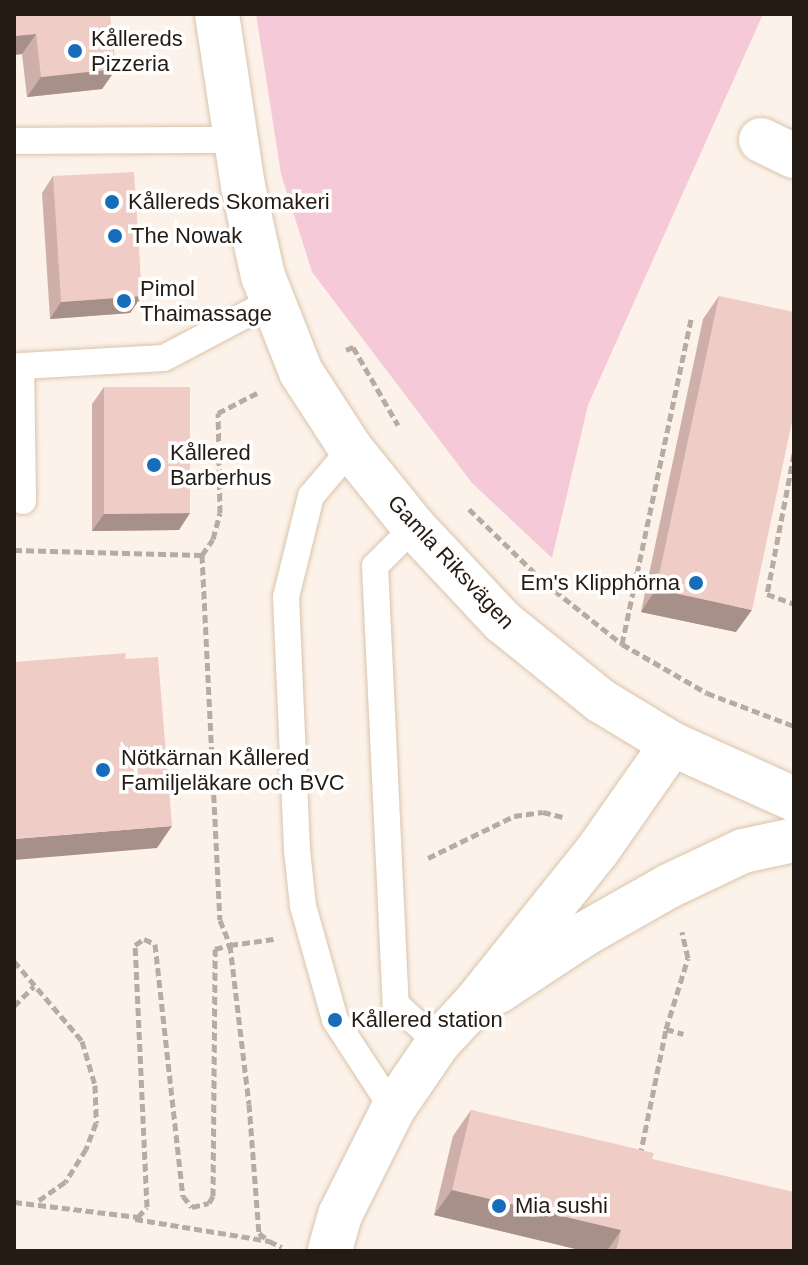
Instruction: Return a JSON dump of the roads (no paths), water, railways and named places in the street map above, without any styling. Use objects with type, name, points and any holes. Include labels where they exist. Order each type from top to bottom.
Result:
[{"type":"street","name":"Gamla Riksvägen","points":[[217,14],[250,216],[272,301],[301,372],[351,449],[414,527],[503,622],[601,701],[672,744],[794,799]]},
{"type":"street","points":[[330,1251],[340,1215],[393,1109],[438,1043],[476,1002],[597,851],[672,744]]},
{"type":"street","points":[[476,1002],[515,984],[588,932],[669,886],[743,851],[794,840]]},
{"type":"lane","points":[[14,141],[236,140]]},
{"type":"lane","points":[[23,501],[21,366],[164,358],[272,301]]},
{"type":"lane","points":[[351,449],[311,496],[286,597],[297,850],[303,906],[335,1020],[393,1109]]},
{"type":"lane","points":[[414,527],[375,566],[396,1004],[438,1043]]},
{"type":"place","name":"Kållereds Pizzeria","points":[[75,51]]},
{"type":"place","name":"Kållereds Skomakeri","points":[[112,202]]},
{"type":"place","name":"The Nowak","points":[[115,236]]},
{"type":"place","name":"Pimol Thaimassage","points":[[124,301]]},
{"type":"place","name":"Kållered Barberhus","points":[[154,465]]},
{"type":"place","name":"Em's Klipphörna","points":[[696,583]]},
{"type":"place","name":"Nötkärnan Kållered Familjeläkare och BVC","points":[[103,770]]},
{"type":"place","name":"Kållered station","points":[[335,1020]]},
{"type":"place","name":"Mia sushi","points":[[499,1206]]}]
